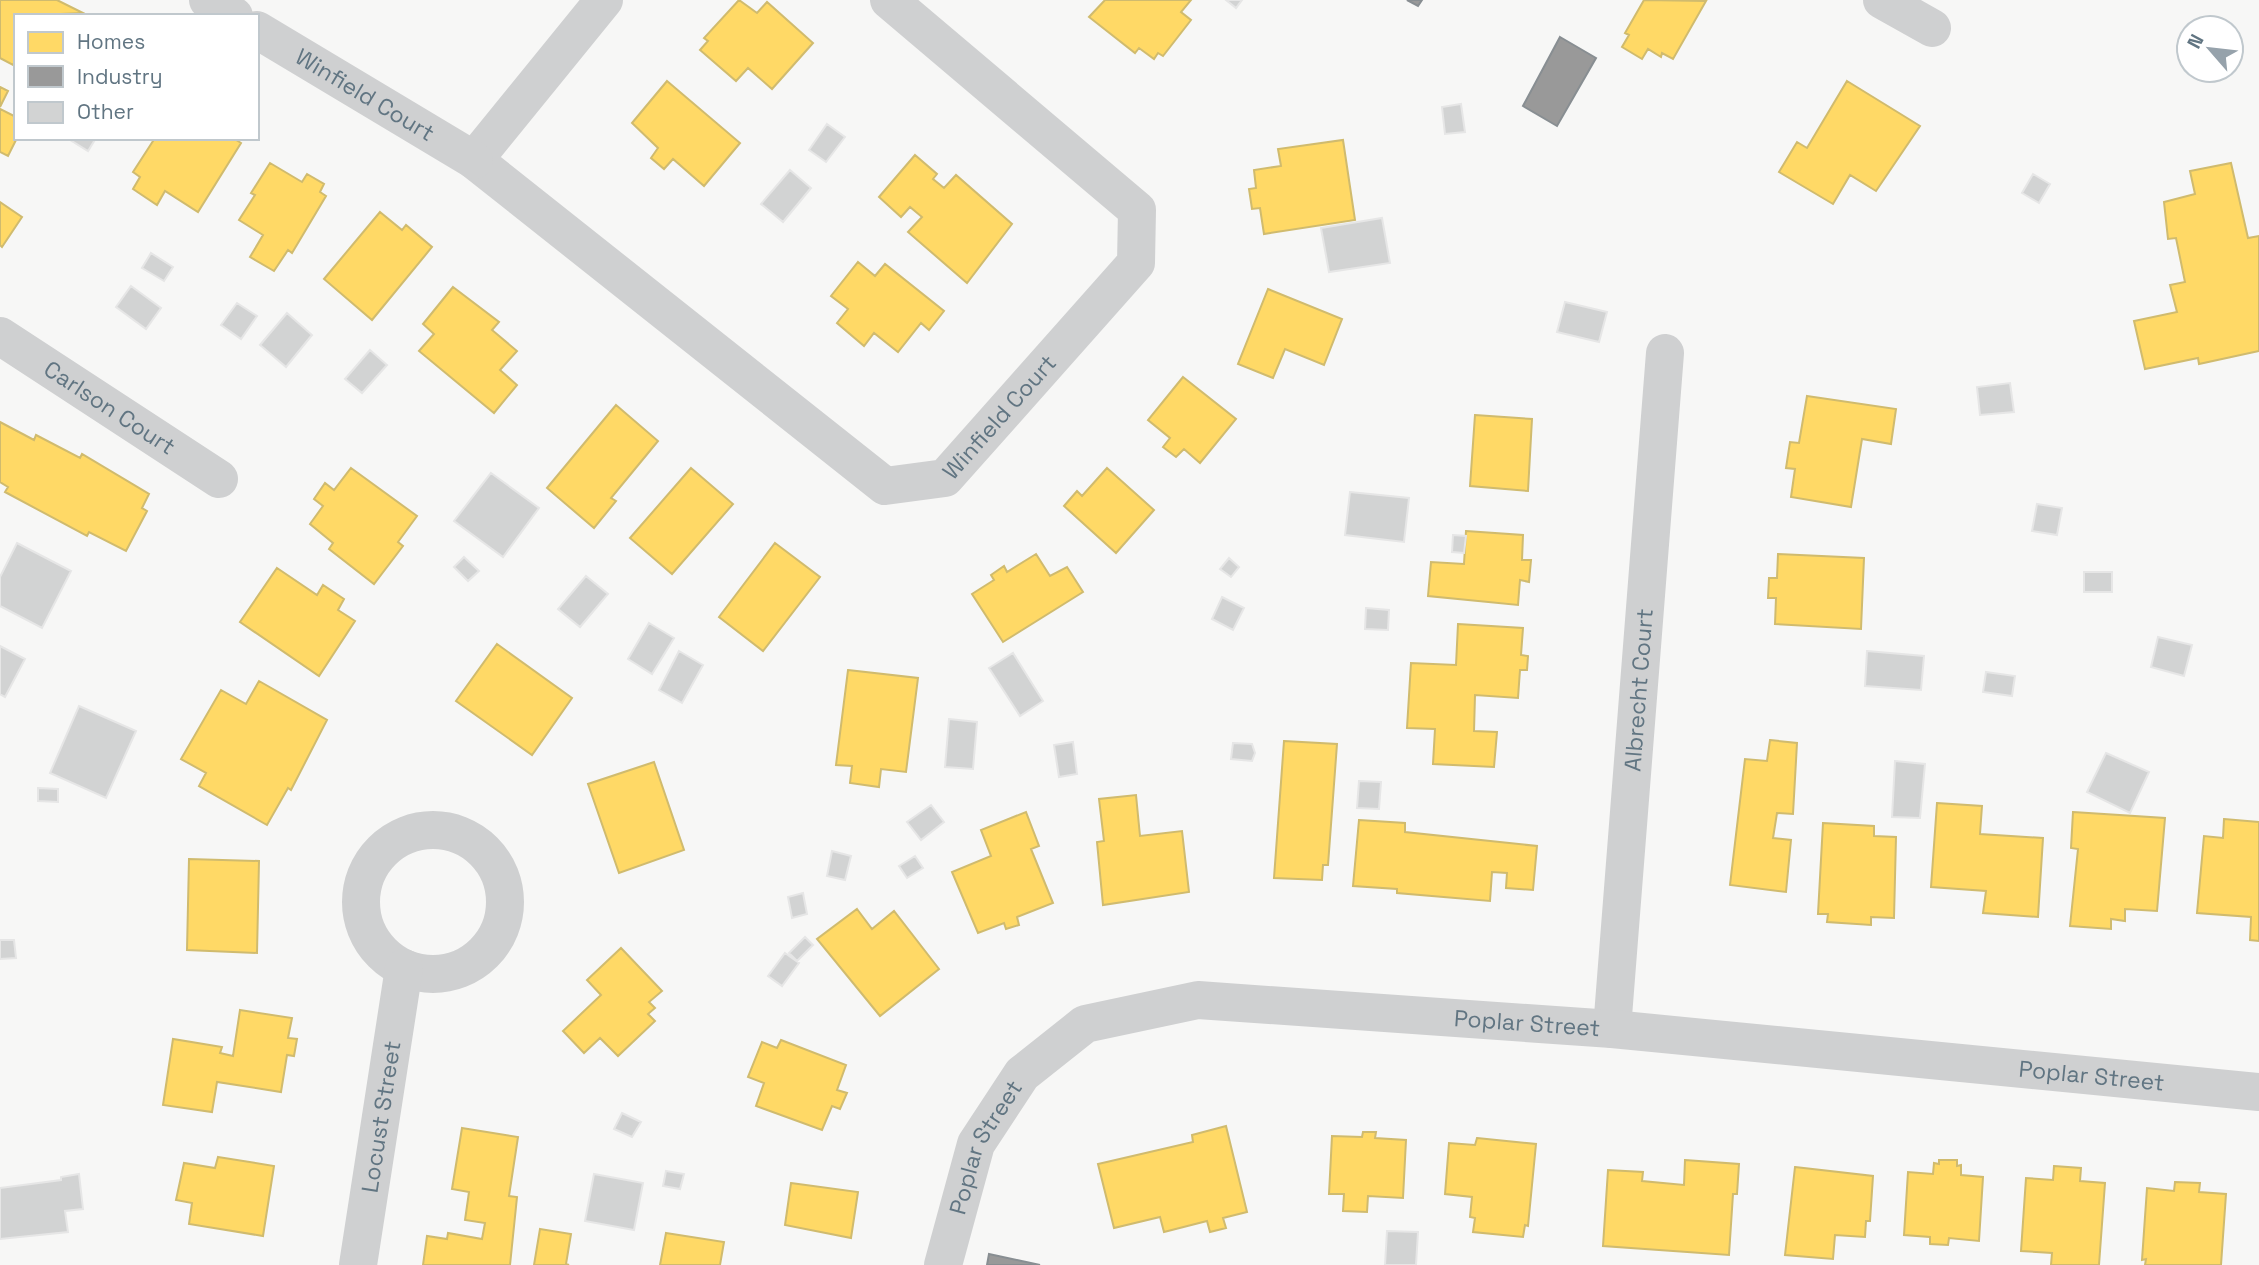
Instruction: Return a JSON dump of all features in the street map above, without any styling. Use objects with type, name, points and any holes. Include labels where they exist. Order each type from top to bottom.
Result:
[{"type":"street","points":[[208,0],[231,14]]},
{"type":"street","points":[[474,160],[604,0]]},
{"type":"street","name":"Winfield Court","points":[[259,31],[474,160],[885,486],[945,478],[1136,263],[1137,211],[889,0]]},
{"type":"street","points":[[1882,0],[1932,28]]},
{"type":"street","name":"Carlson Court","points":[[0,336],[219,479]]},
{"type":"street","name":"Albrecht Court","points":[[1612,1030],[1665,353]]},
{"type":"street","name":"Locust Street","points":[[358,1265],[404,968]]},
{"type":"street","name":"Poplar Street","points":[[943,1265],[976,1144],[1022,1074],[1085,1024],[1198,1000],[1612,1030],[2259,1093]]},
{"type":"building: Homes","points":[[0,0],[57,0],[83,13],[14,14],[14,63],[0,58]]},
{"type":"building: Homes","points":[[739,0],[757,13],[767,2],[813,43],[772,89],[748,68],[736,81],[700,50],[708,41],[704,38]]},
{"type":"building: Homes","points":[[1105,0],[1191,0],[1181,12],[1191,20],[1163,56],[1158,53],[1154,59],[1139,48],[1135,53],[1089,17]]},
{"type":"building: Homes","points":[[1644,0],[1706,1],[1673,59],[1662,53],[1661,57],[1648,49],[1642,59],[1622,47],[1629,35],[1625,33]]},
{"type":"building: Homes","points":[[667,81],[740,143],[704,186],[673,159],[664,169],[651,158],[658,148],[632,123]]},
{"type":"building: Homes","points":[[1847,81],[1920,126],[1876,191],[1850,175],[1833,204],[1779,172],[1797,142],[1807,148]]},
{"type":"building: Homes","points":[[0,87],[8,91],[0,107]]},
{"type":"building: Homes","points":[[0,109],[14,116],[16,140],[8,156],[0,152]]},
{"type":"building: Homes","points":[[154,140],[236,140],[241,143],[198,212],[165,191],[157,205],[133,189],[140,177],[133,172]]},
{"type":"building: Homes","points":[[1343,140],[1355,220],[1264,234],[1260,208],[1252,209],[1249,189],[1256,188],[1254,170],[1281,166],[1278,149]]},
{"type":"building: Homes","points":[[915,155],[937,174],[933,179],[944,188],[956,175],[1012,224],[967,283],[908,232],[922,217],[910,207],[901,217],[879,197]]},
{"type":"building: Homes","points":[[270,163],[302,182],[307,174],[324,184],[320,192],[326,196],[292,253],[288,250],[274,271],[250,257],[263,235],[239,220],[255,195],[251,193]]},
{"type":"building: Homes","points":[[2231,163],[2248,238],[2259,236],[2259,351],[2199,364],[2198,358],[2145,369],[2134,321],[2177,312],[2170,285],[2185,282],[2176,238],[2168,239],[2164,202],[2195,194],[2190,171]]},
{"type":"building: Homes","points":[[0,202],[22,217],[2,247],[0,245]]},
{"type":"building: Homes","points":[[380,212],[402,230],[406,225],[432,247],[372,320],[324,279]]},
{"type":"building: Homes","points":[[858,262],[875,276],[885,264],[944,311],[929,330],[921,323],[898,352],[874,333],[864,346],[837,323],[848,309],[831,296]]},
{"type":"building: Homes","points":[[453,287],[499,322],[492,330],[517,351],[500,370],[517,385],[494,413],[419,351],[434,334],[423,324]]},
{"type":"building: Homes","points":[[1268,289],[1342,319],[1324,365],[1285,349],[1273,378],[1238,364]]},
{"type":"building: Homes","points":[[1183,377],[1236,419],[1200,463],[1184,449],[1176,457],[1163,447],[1170,438],[1148,420]]},
{"type":"building: Homes","points":[[1807,396],[1896,409],[1891,444],[1862,439],[1851,507],[1791,497],[1795,469],[1786,468],[1790,442],[1799,443]]},
{"type":"building: Homes","points":[[616,405],[658,441],[611,498],[616,501],[594,528],[547,488]]},
{"type":"building: Homes","points":[[1475,415],[1532,419],[1528,491],[1470,486]]},
{"type":"building: Homes","points":[[0,422],[34,440],[36,435],[80,458],[82,454],[149,494],[142,508],[147,511],[126,551],[89,532],[87,536],[5,492],[8,487],[0,482]]},
{"type":"building: Homes","points":[[351,468],[417,516],[398,542],[403,546],[374,584],[329,549],[333,543],[310,524],[323,506],[314,499],[325,483],[334,490]]},
{"type":"building: Homes","points":[[691,468],[733,504],[672,574],[630,538]]},
{"type":"building: Homes","points":[[1107,468],[1154,510],[1116,553],[1064,506],[1077,491],[1082,496]]},
{"type":"building: Homes","points":[[1466,531],[1523,535],[1522,560],[1531,560],[1529,582],[1520,580],[1518,605],[1428,596],[1431,562],[1464,564]]},
{"type":"building: Homes","points":[[775,543],[820,577],[763,651],[719,617]]},
{"type":"building: Homes","points":[[1036,554],[1050,576],[1067,567],[1083,592],[1003,642],[972,594],[994,580],[991,575],[1004,566],[1007,572]]},
{"type":"building: Homes","points":[[1778,554],[1864,558],[1861,629],[1775,624],[1776,598],[1768,598],[1769,578],[1777,578]]},
{"type":"building: Homes","points":[[277,568],[317,595],[323,585],[344,599],[338,610],[355,621],[319,676],[240,622]]},
{"type":"building: Homes","points":[[1458,624],[1523,628],[1521,655],[1528,656],[1527,670],[1520,670],[1518,698],[1475,695],[1474,731],[1497,732],[1494,767],[1433,764],[1435,729],[1407,728],[1411,663],[1456,665]]},
{"type":"building: Homes","points":[[497,644],[572,698],[532,755],[456,701]]},
{"type":"building: Homes","points":[[848,670],[918,678],[906,772],[881,769],[879,787],[850,783],[852,766],[836,765]]},
{"type":"building: Homes","points":[[259,681],[327,720],[291,790],[288,788],[267,825],[199,786],[206,773],[181,759],[221,690],[246,704]]},
{"type":"building: Homes","points":[[1770,740],[1797,743],[1793,814],[1777,813],[1773,838],[1791,840],[1786,892],[1730,885],[1745,759],[1767,761]]},
{"type":"building: Homes","points":[[1284,741],[1337,744],[1328,865],[1323,865],[1322,880],[1274,878]]},
{"type":"building: Homes","points":[[654,762],[684,850],[619,873],[588,784]]},
{"type":"building: Homes","points":[[1136,795],[1140,836],[1182,831],[1189,892],[1103,905],[1097,842],[1104,841],[1099,799]]},
{"type":"building: Homes","points":[[1937,803],[1982,806],[1980,834],[2043,838],[2038,917],[1983,913],[1986,891],[1931,887]]},
{"type":"building: Homes","points":[[1026,812],[1039,846],[1031,849],[1053,903],[1017,917],[1019,925],[1006,929],[1004,923],[978,933],[952,872],[991,856],[981,830]]},
{"type":"building: Homes","points":[[2073,812],[2165,818],[2157,911],[2125,909],[2125,921],[2111,919],[2111,929],[2070,926],[2078,849],[2071,848]]},
{"type":"building: Homes","points":[[2224,819],[2259,822],[2259,941],[2250,940],[2251,917],[2197,913],[2204,836],[2223,838]]},
{"type":"building: Homes","points":[[1359,820],[1405,823],[1405,832],[1537,846],[1533,890],[1506,888],[1507,873],[1492,872],[1490,901],[1397,893],[1397,889],[1353,886]]},
{"type":"building: Homes","points":[[1823,823],[1874,826],[1874,836],[1896,837],[1894,918],[1871,917],[1871,925],[1827,922],[1828,914],[1818,914]]},
{"type":"building: Homes","points":[[189,859],[259,861],[257,953],[187,950]]},
{"type":"building: Homes","points":[[857,909],[872,929],[894,911],[939,969],[880,1016],[817,939]]},
{"type":"building: Homes","points":[[621,948],[662,991],[649,1002],[655,1008],[648,1014],[655,1021],[618,1056],[600,1038],[584,1053],[563,1031],[601,995],[587,980]]},
{"type":"building: Homes","points":[[240,1010],[292,1018],[288,1038],[297,1039],[294,1056],[287,1055],[281,1092],[217,1082],[212,1112],[163,1105],[173,1039],[222,1047],[220,1053],[233,1056]]},
{"type":"building: Homes","points":[[781,1040],[846,1065],[837,1090],[847,1093],[840,1109],[832,1106],[822,1130],[756,1106],[764,1083],[748,1077],[762,1042],[777,1048]]},
{"type":"building: Homes","points":[[1226,1126],[1247,1212],[1223,1218],[1226,1228],[1210,1232],[1207,1221],[1164,1232],[1160,1217],[1114,1228],[1098,1164],[1193,1142],[1192,1135]]},
{"type":"building: Homes","points":[[462,1128],[518,1137],[509,1196],[517,1197],[510,1265],[423,1265],[427,1236],[447,1239],[448,1233],[482,1239],[485,1223],[465,1220],[469,1192],[452,1189]]},
{"type":"building: Homes","points":[[1363,1132],[1376,1132],[1375,1138],[1406,1140],[1403,1198],[1368,1196],[1367,1212],[1343,1211],[1344,1194],[1329,1194],[1332,1136],[1362,1137]]},
{"type":"building: Homes","points":[[1477,1138],[1536,1144],[1528,1226],[1525,1225],[1523,1237],[1473,1232],[1475,1218],[1470,1217],[1472,1197],[1445,1194],[1449,1143],[1475,1145]]},
{"type":"building: Homes","points":[[218,1157],[274,1166],[263,1236],[189,1224],[192,1203],[176,1200],[184,1163],[215,1168]]},
{"type":"building: Homes","points":[[1685,1160],[1739,1164],[1737,1194],[1733,1194],[1729,1255],[1603,1246],[1608,1170],[1643,1172],[1642,1181],[1684,1185]]},
{"type":"building: Homes","points":[[1939,1160],[1957,1160],[1957,1166],[1961,1165],[1961,1175],[1983,1177],[1979,1241],[1949,1238],[1948,1245],[1930,1244],[1930,1237],[1904,1235],[1908,1172],[1933,1174],[1934,1163],[1939,1164]]},
{"type":"building: Homes","points":[[2054,1166],[2081,1168],[2080,1181],[2105,1183],[2099,1265],[2051,1265],[2052,1253],[2021,1251],[2026,1178],[2053,1180]]},
{"type":"building: Homes","points":[[1795,1167],[1873,1176],[1870,1221],[1866,1221],[1865,1237],[1835,1235],[1833,1259],[1785,1255]]},
{"type":"building: Homes","points":[[2175,1182],[2200,1183],[2199,1192],[2226,1194],[2221,1265],[2145,1265],[2146,1259],[2142,1260],[2147,1188],[2174,1191]]},
{"type":"building: Homes","points":[[791,1183],[858,1192],[851,1238],[785,1225]]},
{"type":"building: Homes","points":[[540,1229],[571,1234],[566,1264],[569,1265],[534,1265]]},
{"type":"building: Homes","points":[[666,1233],[724,1242],[720,1265],[660,1265]]},
{"type":"building: Industry","points":[[1407,0],[1422,0],[1418,6]]},
{"type":"building: Industry","points":[[1560,37],[1596,58],[1557,126],[1523,106]]},
{"type":"building: Industry","points":[[989,1254],[1040,1265],[987,1265]]},
{"type":"building: Other","points":[[1226,0],[1242,0],[1236,8]]},
{"type":"building: Other","points":[[1461,104],[1465,132],[1445,134],[1442,107]]},
{"type":"building: Other","points":[[827,124],[845,137],[826,162],[809,150]]},
{"type":"building: Other","points":[[70,140],[95,140],[88,151]]},
{"type":"building: Other","points":[[790,170],[811,188],[783,222],[761,204]]},
{"type":"building: Other","points":[[2033,174],[2050,184],[2039,203],[2022,193]]},
{"type":"building: Other","points":[[1382,218],[1390,263],[1329,272],[1321,228]]},
{"type":"building: Other","points":[[151,253],[173,267],[164,281],[142,268]]},
{"type":"building: Other","points":[[131,286],[161,308],[146,329],[116,307]]},
{"type":"building: Other","points":[[1565,302],[1607,312],[1599,342],[1557,332]]},
{"type":"building: Other","points":[[237,303],[257,316],[241,339],[221,325]]},
{"type":"building: Other","points":[[287,313],[312,335],[286,367],[260,345]]},
{"type":"building: Other","points":[[370,350],[387,365],[362,393],[345,379]]},
{"type":"building: Other","points":[[2010,383],[2014,412],[1980,415],[1977,387]]},
{"type":"building: Other","points":[[491,473],[539,508],[503,557],[454,521]]},
{"type":"building: Other","points":[[1350,492],[1409,498],[1404,542],[1345,535]]},
{"type":"building: Other","points":[[2037,504],[2062,508],[2057,535],[2032,531]]},
{"type":"building: Other","points":[[1453,535],[1466,536],[1464,553],[1452,552]]},
{"type":"building: Other","points":[[17,543],[71,571],[42,628],[0,606],[0,577]]},
{"type":"building: Other","points":[[464,557],[479,571],[468,581],[454,567]]},
{"type":"building: Other","points":[[1229,558],[1239,567],[1231,577],[1220,569]]},
{"type":"building: Other","points":[[2084,572],[2112,572],[2112,592],[2084,592]]},
{"type":"building: Other","points":[[586,576],[608,594],[580,627],[558,609]]},
{"type":"building: Other","points":[[1222,597],[1244,608],[1233,630],[1212,619]]},
{"type":"building: Other","points":[[1366,608],[1389,610],[1388,630],[1365,629]]},
{"type":"building: Other","points":[[649,623],[674,638],[652,674],[628,659]]},
{"type":"building: Other","points":[[2158,637],[2192,645],[2184,676],[2151,667]]},
{"type":"building: Other","points":[[0,646],[25,659],[5,697],[0,694]]},
{"type":"building: Other","points":[[679,651],[703,665],[682,703],[659,690]]},
{"type":"building: Other","points":[[1867,651],[1924,656],[1921,690],[1865,686]]},
{"type":"building: Other","points":[[1013,653],[1043,701],[1020,716],[989,668]]},
{"type":"building: Other","points":[[1986,672],[2015,676],[2012,696],[1983,692]]},
{"type":"building: Other","points":[[79,706],[136,731],[106,798],[50,773]]},
{"type":"building: Other","points":[[949,719],[977,722],[973,769],[945,767]]},
{"type":"building: Other","points":[[1073,742],[1077,774],[1059,777],[1054,745]]},
{"type":"building: Other","points":[[1233,743],[1252,744],[1255,753],[1252,761],[1231,759]]},
{"type":"building: Other","points":[[2106,753],[2149,772],[2130,813],[2087,792]]},
{"type":"building: Other","points":[[1895,761],[1925,764],[1920,818],[1892,817]]},
{"type":"building: Other","points":[[1359,781],[1381,782],[1379,809],[1357,808]]},
{"type":"building: Other","points":[[38,788],[58,789],[58,802],[38,801]]},
{"type":"building: Other","points":[[931,805],[944,822],[921,840],[907,822]]},
{"type":"building: Other","points":[[832,851],[851,856],[845,880],[827,876]]},
{"type":"building: Other","points":[[915,856],[923,868],[907,878],[899,866]]},
{"type":"building: Other","points":[[803,893],[807,914],[792,918],[788,897]]},
{"type":"building: Other","points":[[805,937],[813,945],[797,961],[789,953]]},
{"type":"building: Other","points":[[0,940],[14,940],[16,958],[0,959]]},
{"type":"building: Other","points":[[785,953],[799,963],[782,986],[768,976]]},
{"type":"building: Other","points":[[622,1113],[641,1122],[632,1137],[614,1129]]},
{"type":"building: Other","points":[[666,1171],[684,1174],[680,1189],[663,1186]]},
{"type":"building: Other","points":[[79,1174],[83,1209],[65,1211],[68,1232],[0,1239],[0,1188],[61,1180],[61,1177]]},
{"type":"building: Other","points":[[594,1174],[643,1183],[634,1230],[585,1221]]},
{"type":"building: Other","points":[[1387,1231],[1418,1232],[1416,1265],[1385,1265]]}]
